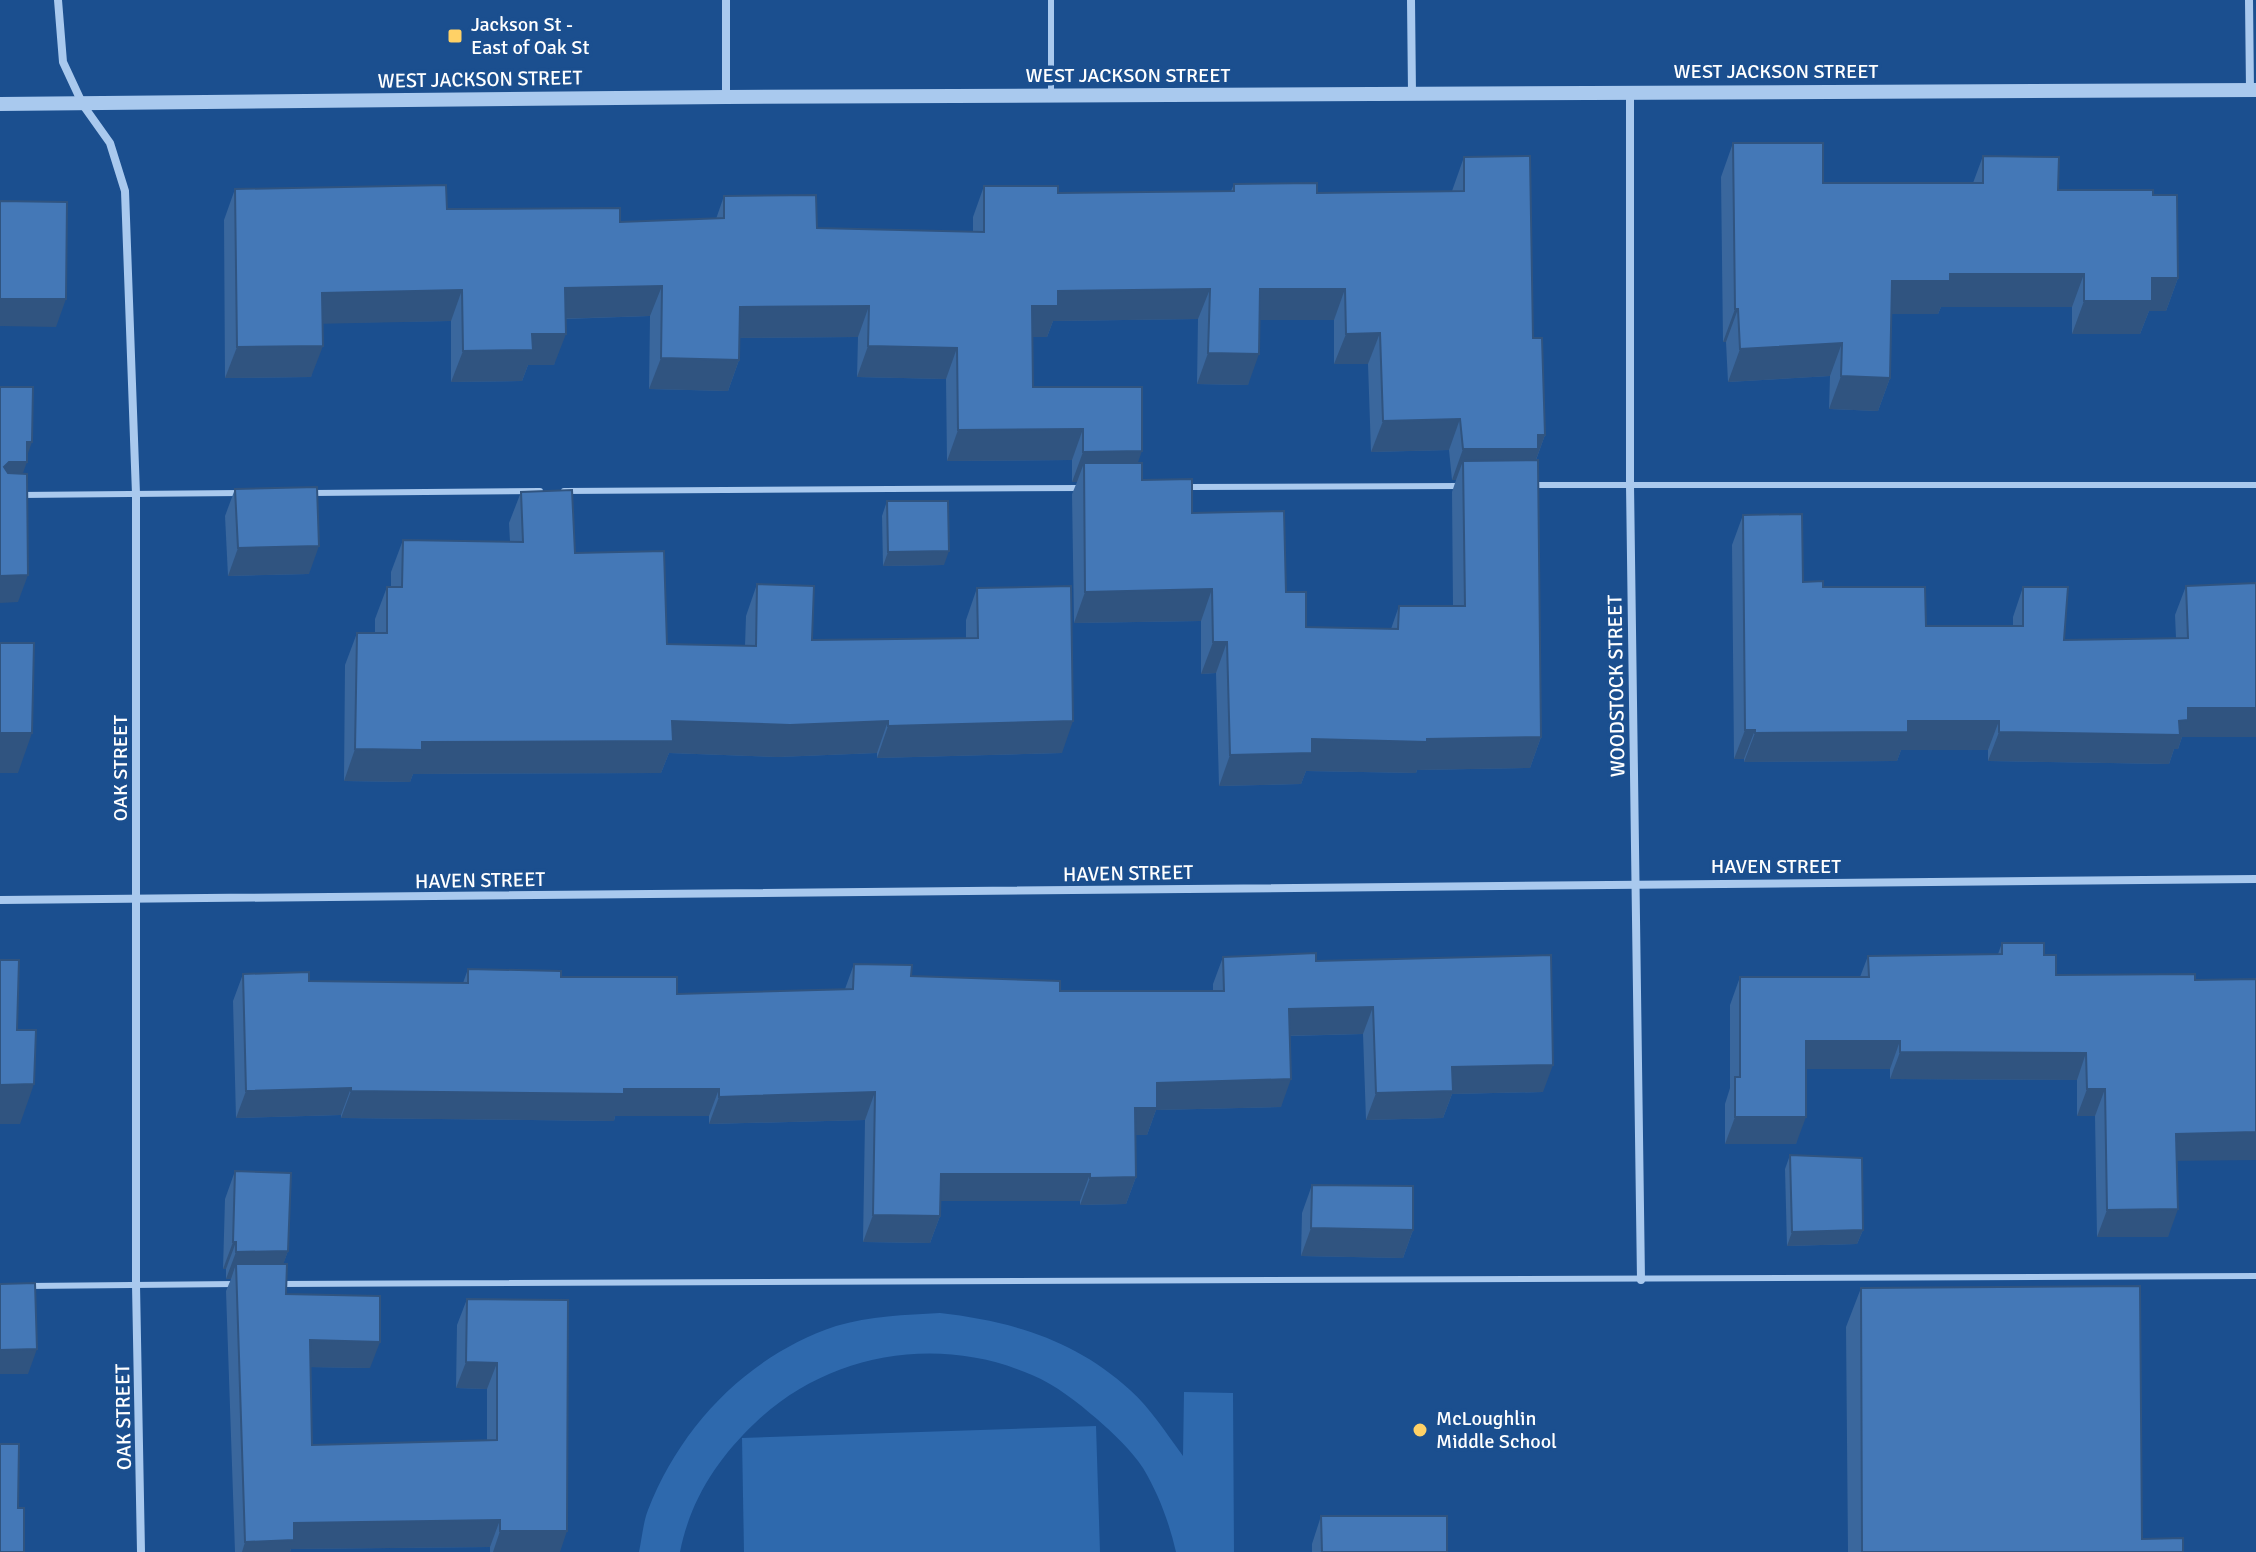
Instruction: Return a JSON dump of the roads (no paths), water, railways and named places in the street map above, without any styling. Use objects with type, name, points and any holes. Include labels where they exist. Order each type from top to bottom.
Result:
[{"type":"street","name":"OAK STREET","points":[[58,0],[63,62],[83,105],[110,143],[125,191],[136,494],[136,1285],[141,1552]]},
{"type":"street","points":[[726,0],[726,97]]},
{"type":"street","points":[[1411,0],[1412,93]]},
{"type":"street","points":[[2249,0],[2253,90]]},
{"type":"street","name":"WEST JACKSON STREET","points":[[0,104],[1630,91],[2253,90]]},
{"type":"street","name":"WOODSTOCK STREET","points":[[1630,91],[1630,485],[1641,1280]]},
{"type":"street","name":"HAVEN STREET","points":[[0,900],[2256,879]]},
{"type":"lane","points":[[1051,0],[1051,95]]},
{"type":"lane","points":[[1519,485],[2256,485]]},
{"type":"lane","points":[[1185,487],[1471,486]]},
{"type":"lane","points":[[311,493],[1090,488]]},
{"type":"lane","points":[[15,495],[247,493]]},
{"type":"lane","points":[[279,1284],[2256,1276]]},
{"type":"lane","points":[[15,1286],[247,1284]]},
{"type":"place","name":"Jackson St - East of Oak St","points":[[455,36]]},
{"type":"place","name":"McLoughlin Middle School","points":[[1420,1430]]}]
